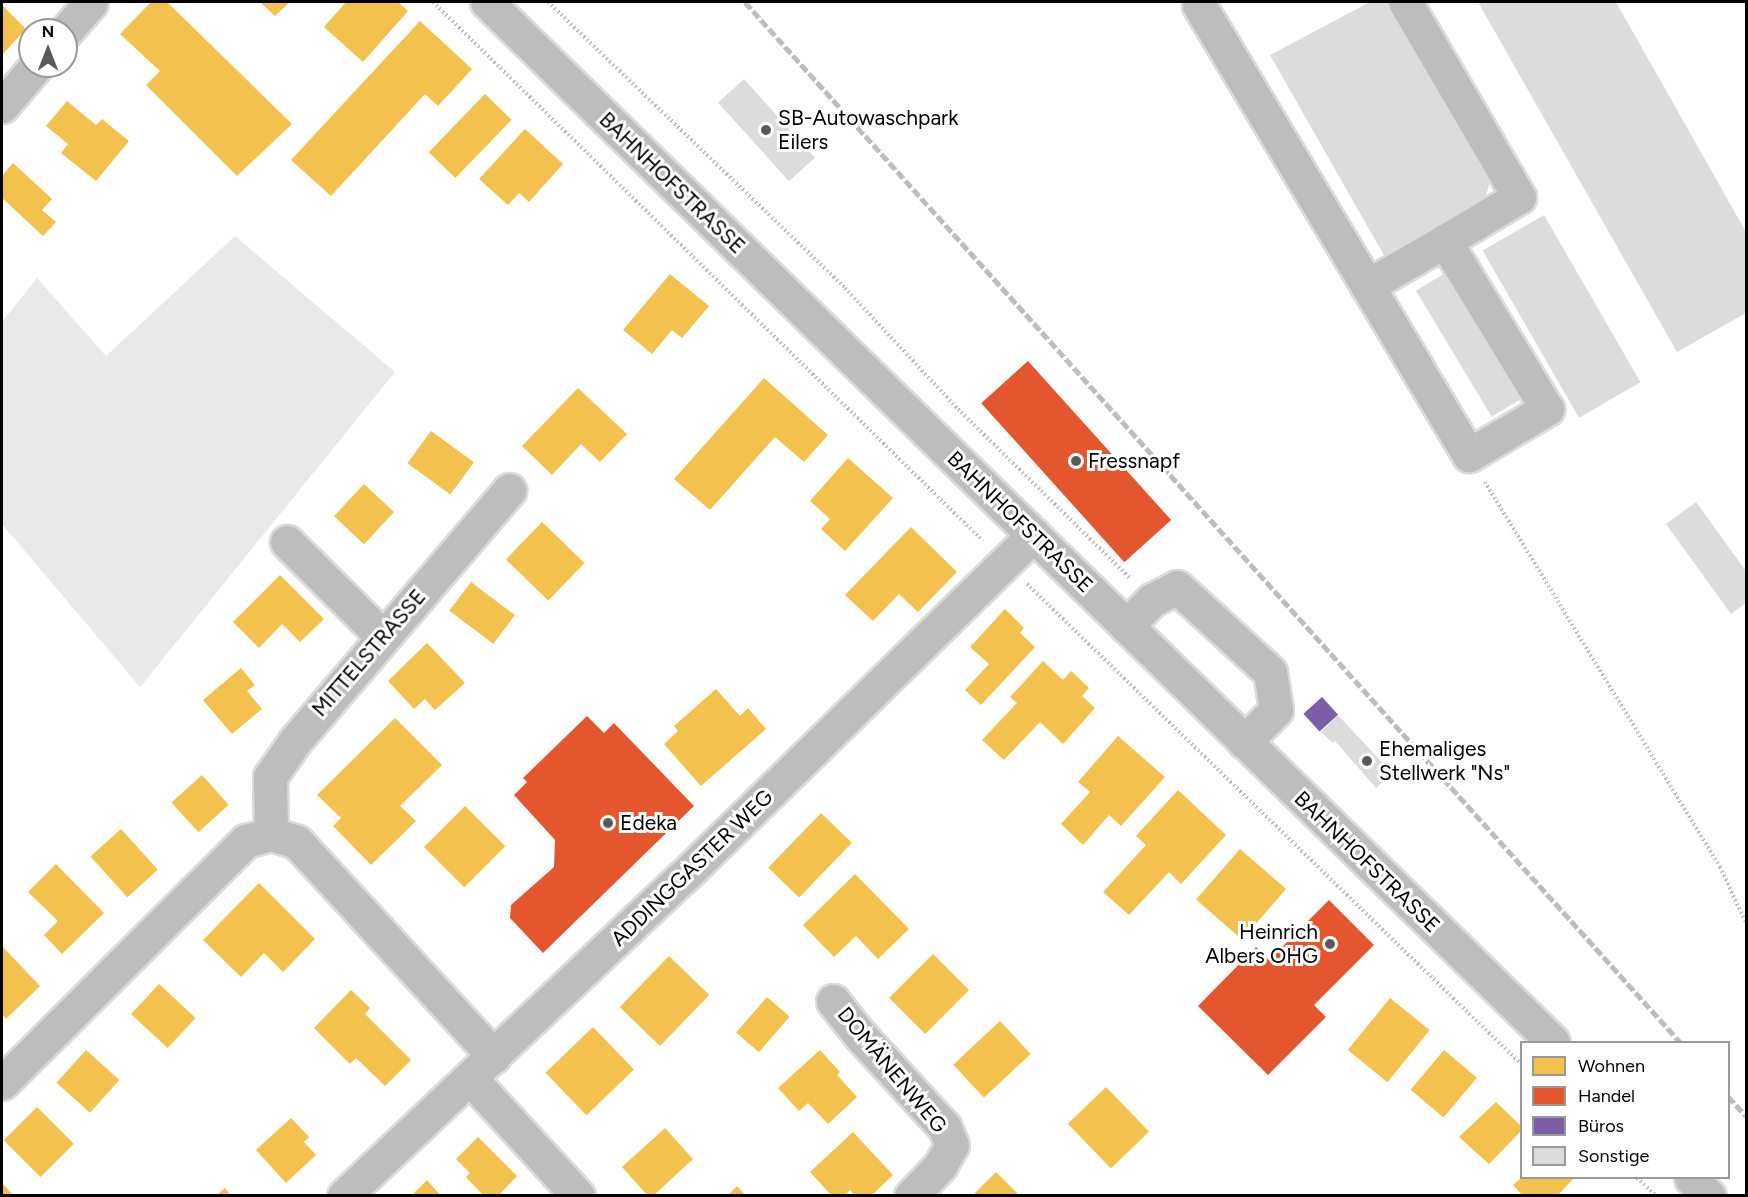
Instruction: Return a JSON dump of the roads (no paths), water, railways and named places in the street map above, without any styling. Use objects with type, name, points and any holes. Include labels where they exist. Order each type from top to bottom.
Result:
[{"type":"street","points":[[77,18],[91,2]]},
{"type":"street","name":"BAHNHOFSTRASSE","points":[[487,2],[1551,1041]]},
{"type":"street","points":[[1367,286],[1519,197],[1404,2]]},
{"type":"street","points":[[1200,3],[1469,455],[1546,409],[1445,241]]},
{"type":"street","points":[[2,106],[26,78]]},
{"type":"street","name":"MITTELSTRASSE","points":[[271,834],[270,777],[317,712],[509,490]]},
{"type":"street","name":"ADDINGGASTER WEG","points":[[344,1196],[494,1056],[1034,535]]},
{"type":"street","points":[[287,542],[383,637]]},
{"type":"street","points":[[1126,626],[1152,600],[1177,587],[1270,672],[1276,710],[1244,742]]},
{"type":"street","points":[[2,1083],[246,841],[271,834],[297,842],[494,1056]]},
{"type":"street","name":"DOMÄNENWEG","points":[[833,1001],[859,1034],[945,1128],[949,1137],[952,1146],[940,1166],[911,1196]]},
{"type":"street","points":[[470,1078],[578,1196]]},
{"type":"street","points":[[1692,1179],[1709,1196]]},
{"type":"railway","points":[[745,2],[1679,1041]]},
{"type":"railway","points":[[1730,1098],[1746,1116]]},
{"type":"place","name":"SB-Autowaschpark Eilers","points":[[766,130]]},
{"type":"place","name":"Fressnapf","points":[[1076,461]]},
{"type":"place","name":"Ehemaliges Stellwerk \"Ns\"","points":[[1367,761]]},
{"type":"place","name":"Edeka","points":[[608,823]]},
{"type":"place","name":"Heinrich Albers OHG","points":[[1330,944]]}]
